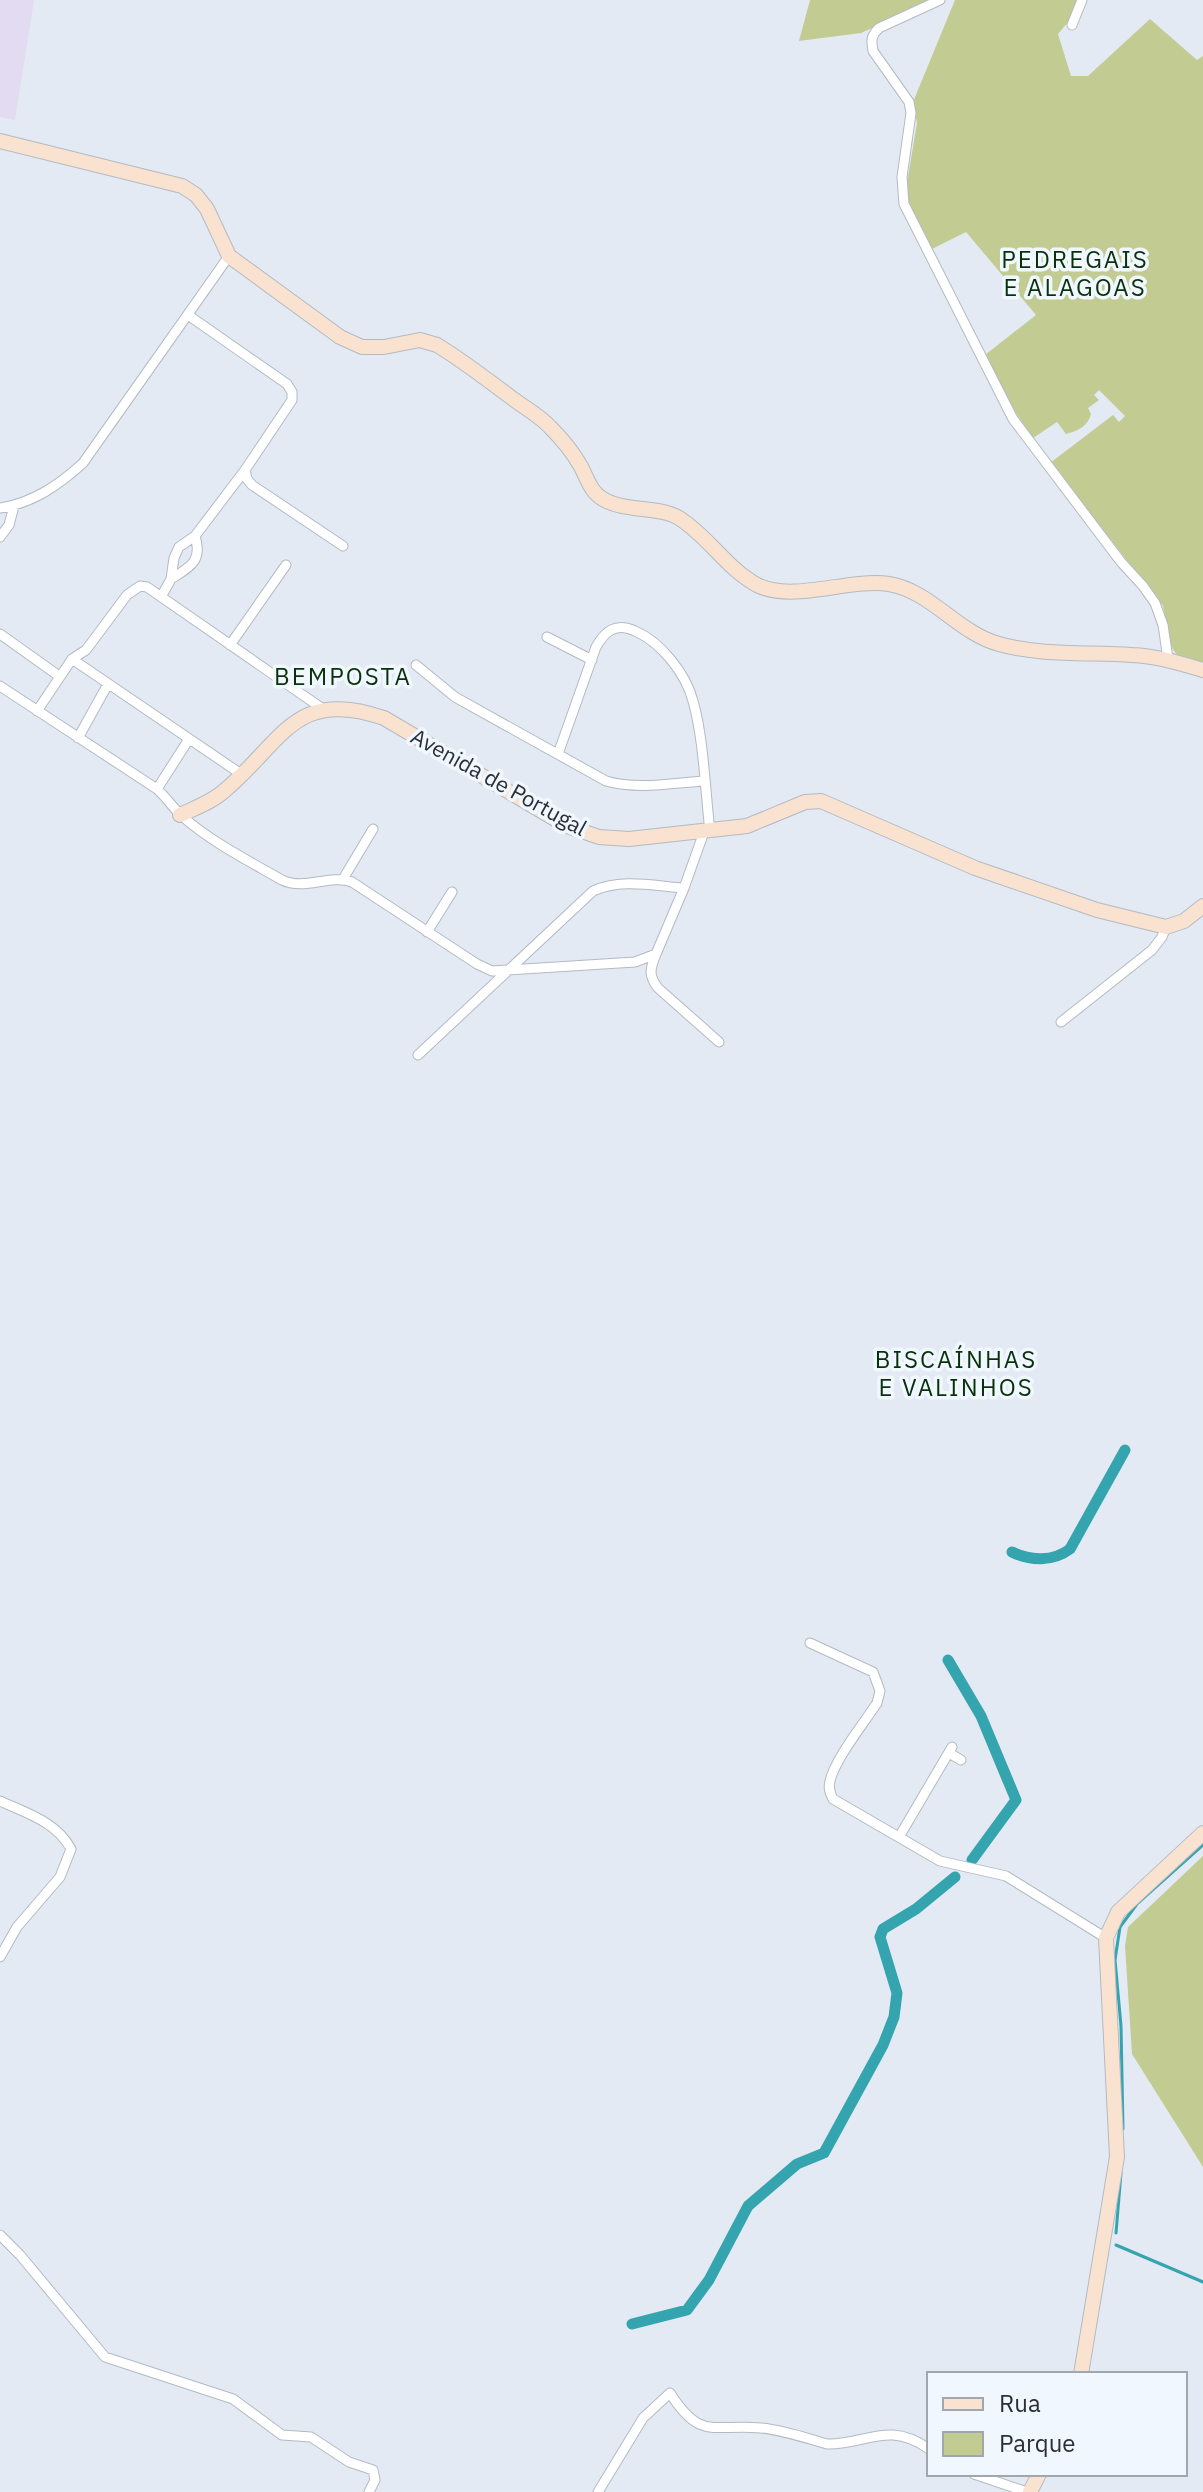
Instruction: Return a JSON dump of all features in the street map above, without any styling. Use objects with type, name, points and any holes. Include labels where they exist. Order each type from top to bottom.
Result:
[{"type":"street","points":[[940,0],[879,28],[871,41],[873,51],[909,102],[911,113],[902,177],[904,204],[1013,419],[1155,603],[1163,625],[1168,659]]},
{"type":"street","points":[[1072,25],[1082,0]]},
{"type":"street","points":[[0,141],[182,186],[196,195],[207,209],[229,256],[340,337],[362,347],[384,347],[420,340],[453,354],[549,426],[571,451],[589,486],[603,500],[677,516],[707,539],[737,571],[759,586],[787,592],[884,583],[919,595],[975,635],[998,644],[1025,649],[1168,659],[1203,670]]},
{"type":"street","points":[[0,508],[39,496],[63,481],[83,463],[229,256]]},
{"type":"street","points":[[161,597],[171,579],[179,547],[195,536],[292,400],[287,384],[188,315]]},
{"type":"street","points":[[245,470],[252,485],[343,546]]},
{"type":"street","points":[[0,537],[9,525],[14,506]]},
{"type":"street","points":[[171,579],[190,567],[196,558],[199,548],[195,536]]},
{"type":"street","points":[[230,645],[286,565]]},
{"type":"street","points":[[37,711],[72,659],[86,650],[134,588],[140,586],[147,587],[323,709]]},
{"type":"street","points":[[558,754],[603,634],[614,628],[630,628],[645,635],[683,677],[693,700],[707,831],[656,954],[650,970],[651,979],[719,1042]]},
{"type":"street","points":[[0,634],[59,676]]},
{"type":"street","points":[[547,637],[592,660]]},
{"type":"street","points":[[72,659],[241,774]]},
{"type":"street","points":[[416,665],[455,697],[606,781],[619,785],[704,781]]},
{"type":"street","points":[[78,738],[108,684]]},
{"type":"street","points":[[0,686],[157,789],[180,815],[239,855],[292,885],[343,879],[352,882],[492,971],[635,962],[656,954]]},
{"type":"street","name":"Avenida de Portugal","points":[[180,815],[222,793],[305,715],[342,707],[363,710],[384,718],[567,826],[599,837],[629,839],[747,826],[805,802],[821,801],[987,873],[1097,910],[1166,927]]},
{"type":"street","points":[[157,789],[189,739]]},
{"type":"street","points":[[343,879],[373,829]]},
{"type":"street","points":[[418,1055],[593,891],[607,884],[684,888]]},
{"type":"street","points":[[427,932],[452,892]]},
{"type":"street","points":[[1061,1022],[1152,950],[1166,927],[1184,921],[1203,906]]},
{"type":"street","points":[[810,1643],[873,1672],[880,1691],[877,1703],[835,1768],[829,1790],[833,1799],[940,1861],[1006,1876],[1106,1938]]},
{"type":"street","points":[[899,1837],[950,1750],[961,1760]]},
{"type":"street","points":[[0,1801],[50,1824],[71,1849],[60,1877],[17,1927],[0,1957]]},
{"type":"street","points":[[1081,2372],[1117,2157],[1106,1938],[1118,1912],[1203,1833]]},
{"type":"street","points":[[0,2235],[105,2357],[233,2399],[282,2435],[311,2437],[349,2462],[373,2470],[375,2480],[369,2492]]},
{"type":"street","points":[[598,2492],[643,2418],[670,2393],[690,2419],[707,2428],[757,2427],[827,2444],[875,2435],[894,2435],[927,2448]]},
{"type":"street","points":[[980,2476],[1029,2492]]},
{"type":"shaded area","points":[[0,0],[34,0],[15,120],[0,117]]},
{"type":"green space","points":[[810,0],[934,0],[861,33],[799,41]]},
{"type":"green space","points":[[955,0],[1080,0],[1074,15],[1058,34],[1071,76],[1088,76],[1150,19],[1197,60],[1203,56],[1203,665],[1176,654],[1171,646],[1163,606],[1050,463],[1113,415],[1119,422],[1125,416],[1099,390],[1094,395],[1099,400],[1088,408],[1091,414],[1082,427],[1066,434],[1057,422],[1033,438],[985,355],[1036,315],[966,232],[930,250],[908,200],[907,183],[917,123],[913,102]]},
{"type":"green space","points":[[1203,1856],[1203,2167],[1132,2054],[1125,1946],[1128,1927]]},
{"type":"waterway","points":[[1012,1552],[1041,1559],[1070,1549],[1125,1450]]},
{"type":"waterway","points":[[948,1660],[981,1716],[1016,1800],[972,1860]]},
{"type":"waterway","points":[[1123,2129],[1121,2026],[1115,1960],[1120,1927],[1137,1904],[1203,1845]]},
{"type":"waterway","points":[[632,2324],[687,2310],[709,2280],[748,2206],[797,2164],[824,2153],[883,2045],[894,2017],[897,1993],[880,1937],[883,1929],[916,1909],[955,1877]]},
{"type":"waterway","points":[[1116,2233],[1121,2173]]},
{"type":"waterway","points":[[1116,2245],[1203,2282]]},
{"type":"district","name":"PEDREGAIS E ALAGOAS","points":[[1075,274]]},
{"type":"district","name":"BEMPOSTA","points":[[343,677]]},
{"type":"district","name":"BISCAÍNHAS E VALINHOS","points":[[956,1374]]}]
